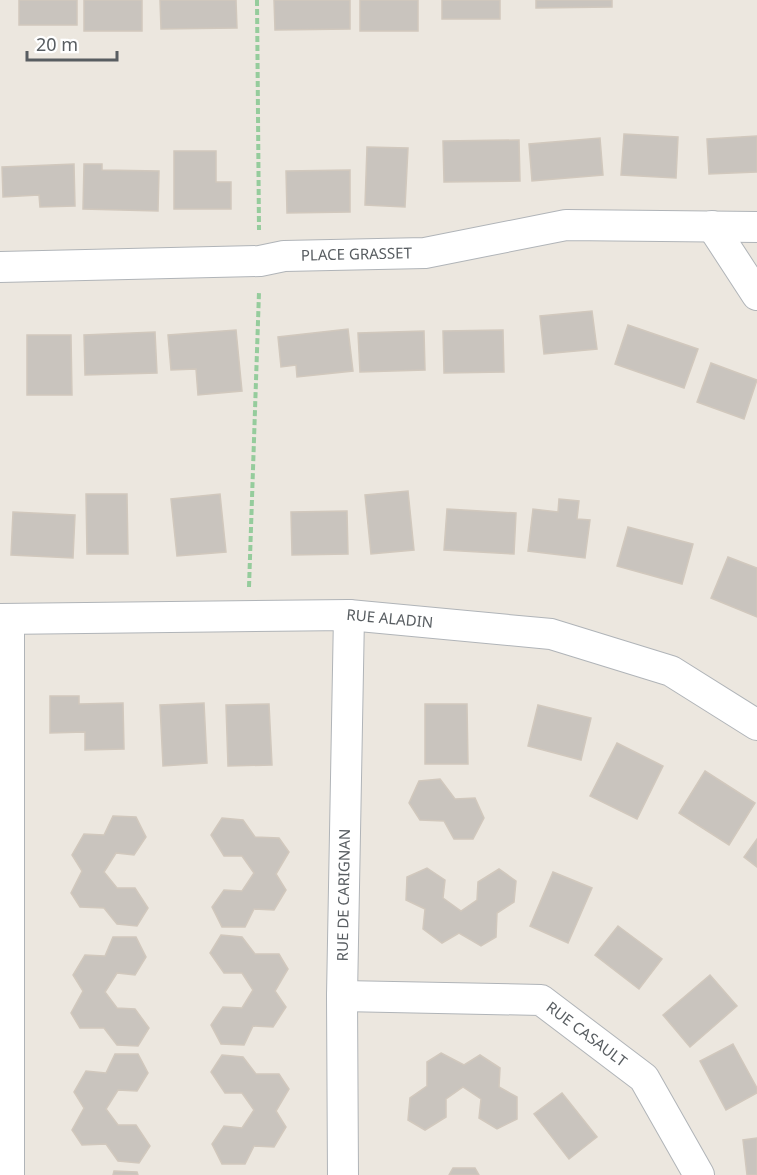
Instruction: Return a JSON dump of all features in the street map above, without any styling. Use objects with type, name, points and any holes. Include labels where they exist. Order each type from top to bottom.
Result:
[{"type":"street","name":"PLACE GRASSET","points":[[0,267],[260,261],[284,256],[425,253],[566,225],[757,227]]},
{"type":"street","points":[[712,226],[757,295]]},
{"type":"street","name":"RUE ALADIN","points":[[4,619],[349,615],[550,633],[671,671],[757,725]]},
{"type":"street","name":"RUE DE CARIGNAN","points":[[343,1175],[342,996],[349,615]]},
{"type":"street","points":[[4,619],[9,1175]]},
{"type":"street","name":"RUE CASAULT","points":[[342,996],[541,1000],[644,1078],[699,1175]]},
{"type":"path","points":[[248,616],[260,261],[256,0]]},
{"type":"building","points":[[19,0],[77,0],[77,25],[19,25]]},
{"type":"building","points":[[84,0],[142,0],[142,31],[84,31]]},
{"type":"building","points":[[160,0],[236,0],[237,28],[161,29]]},
{"type":"building","points":[[274,0],[350,0],[350,29],[275,30]]},
{"type":"building","points":[[360,0],[418,0],[418,31],[360,31]]},
{"type":"building","points":[[442,0],[500,0],[500,19],[442,19]]},
{"type":"building","points":[[536,0],[612,0],[612,7],[536,8]]},
{"type":"building","points":[[624,134],[678,137],[676,178],[621,175]]},
{"type":"building","points":[[757,136],[757,172],[709,174],[707,139]]},
{"type":"building","points":[[600,138],[603,175],[532,181],[529,144]]},
{"type":"building","points":[[519,140],[520,181],[444,182],[443,141]]},
{"type":"building","points":[[367,147],[408,148],[405,207],[365,205]]},
{"type":"building","points":[[174,151],[216,151],[216,182],[231,182],[231,209],[174,209]]},
{"type":"building","points":[[74,164],[75,206],[40,207],[39,195],[3,197],[2,167]]},
{"type":"building","points":[[84,164],[102,164],[102,170],[159,171],[158,211],[83,209]]},
{"type":"building","points":[[350,170],[350,212],[287,213],[286,171]]},
{"type":"building","points":[[592,311],[597,349],[544,354],[540,316]]},
{"type":"building","points":[[628,325],[698,349],[684,388],[615,364]]},
{"type":"building","points":[[348,329],[353,371],[297,377],[296,365],[281,367],[278,337]]},
{"type":"building","points":[[236,330],[242,391],[198,395],[196,369],[171,370],[168,335]]},
{"type":"building","points":[[503,330],[504,372],[444,373],[443,331]]},
{"type":"building","points":[[424,331],[425,370],[360,372],[358,333]]},
{"type":"building","points":[[155,332],[157,373],[85,375],[84,335]]},
{"type":"building","points":[[27,335],[71,335],[72,395],[27,395]]},
{"type":"building","points":[[711,363],[757,380],[744,419],[697,402]]},
{"type":"building","points":[[408,491],[414,550],[371,554],[365,495]]},
{"type":"building","points":[[86,494],[127,494],[128,554],[87,554]]},
{"type":"building","points":[[220,494],[226,552],[177,556],[171,499]]},
{"type":"building","points":[[559,499],[579,501],[577,519],[590,520],[585,558],[528,551],[533,509],[558,512]]},
{"type":"building","points":[[447,509],[516,513],[514,554],[444,550]]},
{"type":"building","points":[[347,511],[348,554],[292,555],[291,512]]},
{"type":"building","points":[[13,512],[75,515],[73,558],[11,555]]},
{"type":"building","points":[[628,527],[693,544],[682,584],[617,566]]},
{"type":"building","points":[[728,557],[757,568],[757,617],[711,598]]},
{"type":"building","points":[[50,696],[79,696],[79,704],[123,703],[124,749],[85,750],[85,732],[50,733]]},
{"type":"building","points":[[204,703],[207,763],[163,766],[160,705]]},
{"type":"building","points":[[269,704],[272,765],[228,766],[226,705]]},
{"type":"building","points":[[425,704],[467,704],[468,764],[425,764]]},
{"type":"building","points":[[538,705],[591,718],[581,760],[528,746]]},
{"type":"building","points":[[617,743],[663,766],[637,819],[590,796]]},
{"type":"building","points":[[705,771],[755,803],[729,845],[679,813]]},
{"type":"building","points":[[440,779],[455,799],[475,798],[484,818],[473,839],[454,839],[444,821],[420,820],[409,803],[419,781]]},
{"type":"building","points":[[113,816],[136,817],[146,837],[134,855],[116,853],[104,872],[117,888],[135,888],[148,908],[137,926],[117,924],[104,908],[80,907],[71,893],[82,871],[72,855],[84,834],[104,835]]},
{"type":"building","points":[[222,818],[243,820],[255,837],[279,838],[289,852],[276,874],[286,890],[274,910],[254,909],[245,927],[222,927],[212,907],[224,890],[242,891],[254,873],[242,856],[224,856],[211,835]]},
{"type":"building","points":[[757,839],[757,867],[744,857]]},
{"type":"building","points":[[427,868],[445,880],[443,898],[461,911],[477,900],[478,882],[499,869],[516,881],[514,902],[497,913],[496,937],[481,946],[459,933],[442,943],[423,929],[425,909],[406,900],[407,877]]},
{"type":"building","points":[[553,872],[592,888],[568,943],[530,926]]},
{"type":"building","points":[[618,926],[662,959],[639,989],[595,955]]},
{"type":"building","points":[[221,935],[242,937],[255,954],[279,954],[288,969],[275,991],[286,1007],[273,1027],[253,1026],[244,1045],[221,1044],[211,1025],[223,1007],[242,1008],[253,990],[242,973],[224,973],[210,953]]},
{"type":"building","points":[[113,937],[136,937],[146,957],[135,975],[117,973],[105,992],[117,1008],[135,1009],[149,1028],[138,1046],[117,1045],[104,1028],[80,1028],[71,1013],[83,991],[73,975],[85,955],[105,956]]},
{"type":"building","points":[[710,975],[737,1006],[690,1047],[663,1015]]},
{"type":"building","points":[[733,1044],[757,1088],[757,1093],[726,1110],[700,1061]]},
{"type":"building","points":[[441,1053],[464,1065],[480,1055],[500,1068],[499,1087],[517,1097],[517,1119],[497,1129],[479,1118],[481,1099],[463,1087],[446,1099],[446,1117],[425,1130],[408,1120],[410,1098],[427,1086],[427,1062]]},
{"type":"building","points":[[115,1054],[138,1054],[148,1073],[137,1091],[118,1090],[106,1109],[118,1125],[136,1125],[150,1146],[139,1163],[118,1161],[106,1144],[82,1145],[72,1130],[84,1108],[74,1092],[86,1071],[106,1073]]},
{"type":"building","points":[[222,1055],[243,1057],[256,1074],[279,1074],[289,1089],[276,1111],[286,1127],[274,1147],[254,1146],[245,1164],[222,1164],[212,1144],[224,1126],[242,1128],[254,1110],[242,1093],[225,1093],[211,1072]]},
{"type":"building","points":[[562,1093],[597,1137],[569,1159],[534,1114]]},
{"type":"building","points":[[757,1138],[757,1175],[747,1175],[743,1140]]},
{"type":"building","points":[[453,1168],[475,1168],[479,1175],[449,1175]]},
{"type":"building","points":[[114,1171],[137,1172],[138,1175],[113,1175]]}]
